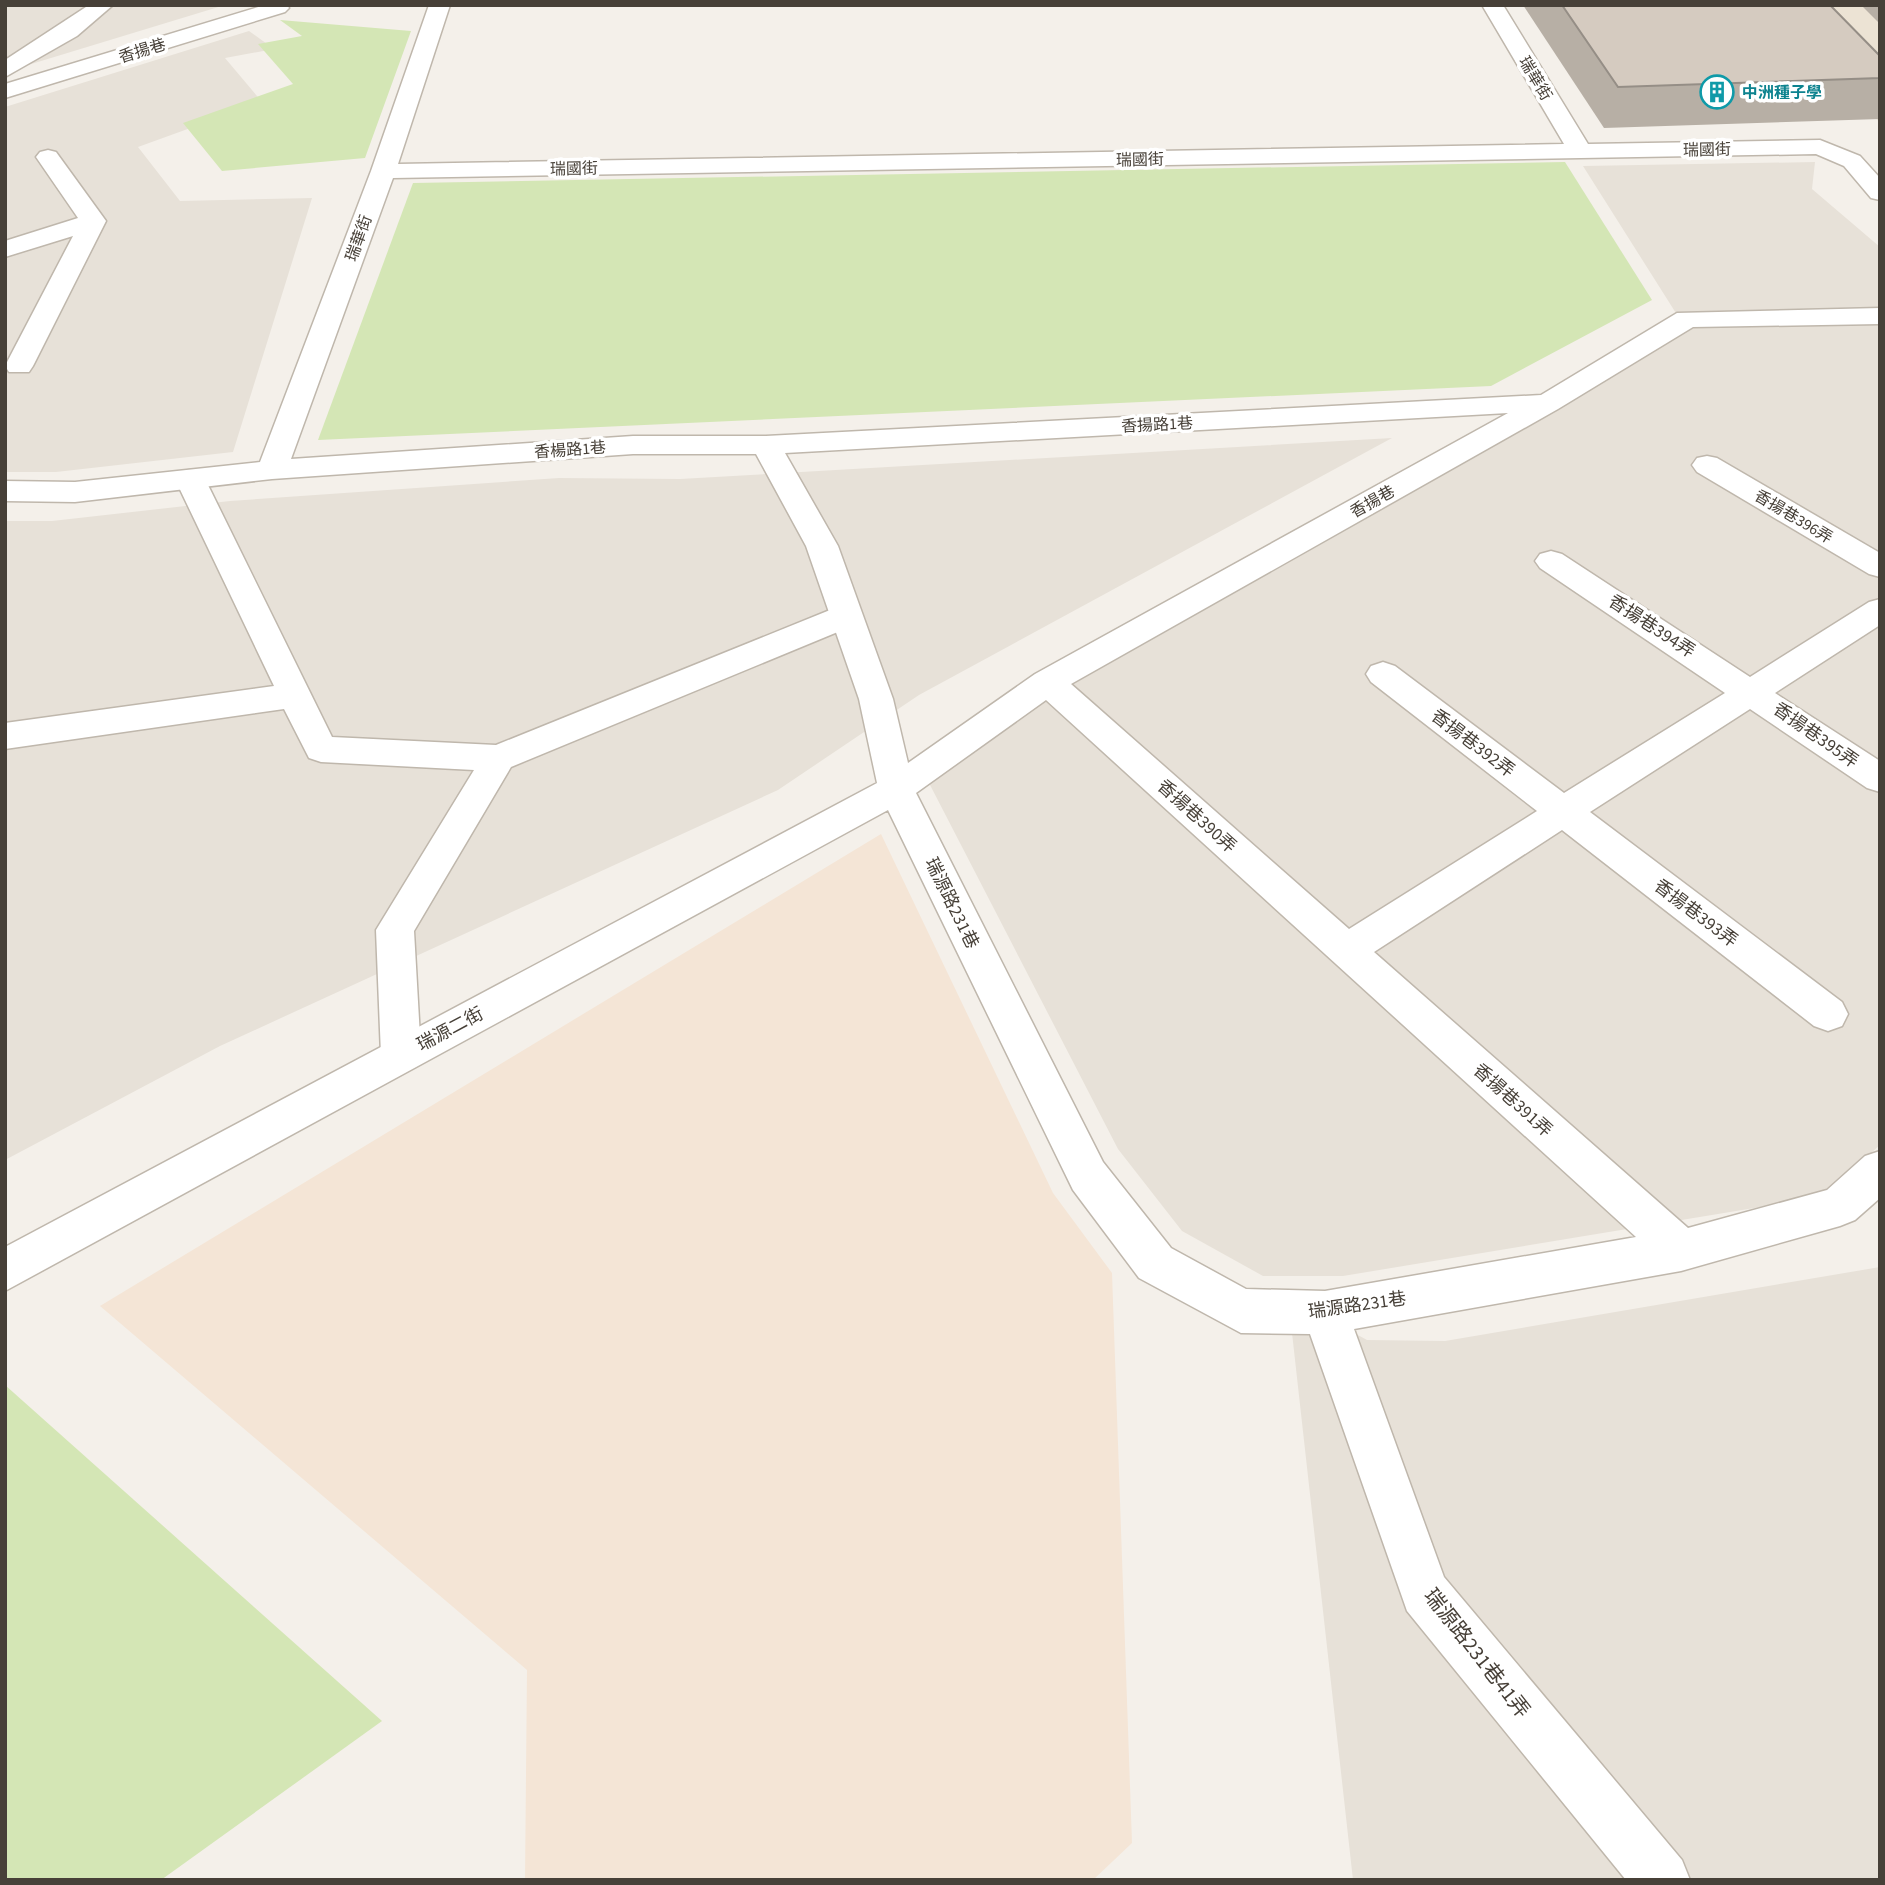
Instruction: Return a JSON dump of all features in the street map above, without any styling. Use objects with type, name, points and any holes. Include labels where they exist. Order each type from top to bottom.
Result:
[{"type":"street","points":[[5,71],[69,31],[103,5]]},
{"type":"street","name":"瑞華街","points":[[272,470],[383,171],[440,5]]},
{"type":"street","name":"瑞華街","points":[[1492,5],[1581,152]]},
{"type":"street","name":"香揚巷","points":[[5,91],[278,8]]},
{"type":"street","name":"瑞國街","points":[[383,171],[1819,147],[1852,161],[1880,193]]},
{"type":"street","points":[[48,157],[93,221]]},
{"type":"street","points":[[5,249],[93,221]]},
{"type":"street","points":[[19,366],[93,221]]},
{"type":"street","name":"香揚巷","points":[[896,789],[1047,682],[1548,402],[1687,319],[1880,316]]},
{"type":"street","name":"香揚路1巷","points":[[766,445],[1548,402]]},
{"type":"street","name":"香楊路1巷","points":[[5,491],[75,492],[272,470],[634,445],[766,445]]},
{"type":"street","points":[[766,445],[822,546],[876,699],[896,789]]},
{"type":"street","name":"香揚巷396弄","points":[[1707,465],[1880,567]]},
{"type":"street","points":[[190,479],[321,750],[499,758],[846,616]]},
{"type":"street","name":"香揚巷394弄","points":[[1551,561],[1752,691]]},
{"type":"street","points":[[1346,950],[1880,610]]},
{"type":"street","name":"香揚巷392弄","points":[[1382,674],[1563,812]]},
{"type":"street","name":"香揚巷390弄","points":[[1047,682],[1346,950]]},
{"type":"street","name":"香揚巷395弄","points":[[1752,691],[1880,779]]},
{"type":"street","points":[[5,736],[295,695]]},
{"type":"street","points":[[401,1055],[395,930],[499,758]]},
{"type":"street","name":"瑞源二街","points":[[5,1270],[896,789]]},
{"type":"street","name":"瑞源路231巷","points":[[896,789],[1088,1176],[1155,1264],[1241,1311],[1325,1313],[1681,1250],[1840,1206],[1880,1170]]},
{"type":"street","name":"香揚巷393弄","points":[[1563,812],[1828,1014]]},
{"type":"street","name":"香揚巷391弄","points":[[1346,950],[1681,1250]]},
{"type":"street","name":"瑞源路231巷41弄","points":[[1325,1313],[1425,1593],[1661,1880]]},
{"type":"shaded area","points":[[5,5],[225,5],[5,72]]},
{"type":"shaded area","points":[[1778,5],[1880,5],[1880,123],[1793,22]]},
{"type":"shaded area","points":[[249,31],[274,49],[225,58],[262,102],[138,147],[180,201],[312,198],[233,452],[56,472],[5,472],[5,107]]},
{"type":"shaded area","points":[[1815,162],[1812,189],[1880,247],[1880,1145],[1821,1197],[1343,1276],[1263,1276],[1182,1231],[1118,1149],[929,783],[1073,681],[1686,329],[1583,166]]},
{"type":"shaded area","points":[[1392,438],[919,695],[778,790],[220,1046],[5,1160],[5,521],[52,521],[230,501],[559,478],[680,479]]},
{"type":"shaded area","points":[[881,834],[1053,1193],[1112,1273],[1132,1843],[1093,1880],[525,1880],[527,1670],[100,1306]]},
{"type":"shaded area","points":[[1880,1267],[1880,1880],[1353,1880],[1288,1297],[1367,1340],[1445,1341]]},
{"type":"green space","points":[[280,20],[411,31],[365,158],[222,171],[183,123],[293,84],[258,44],[302,36]]},
{"type":"green space","points":[[1565,162],[1652,300],[1491,386],[318,440],[413,183]]},
{"type":"green space","points":[[5,1385],[382,1721],[161,1880],[5,1880]]},
{"type":"building","points":[[1562,5],[1830,5],[1880,56],[1880,78],[1618,87]]},
{"type":"place","name":"中洲種子學","points":[[1717,92]]}]
